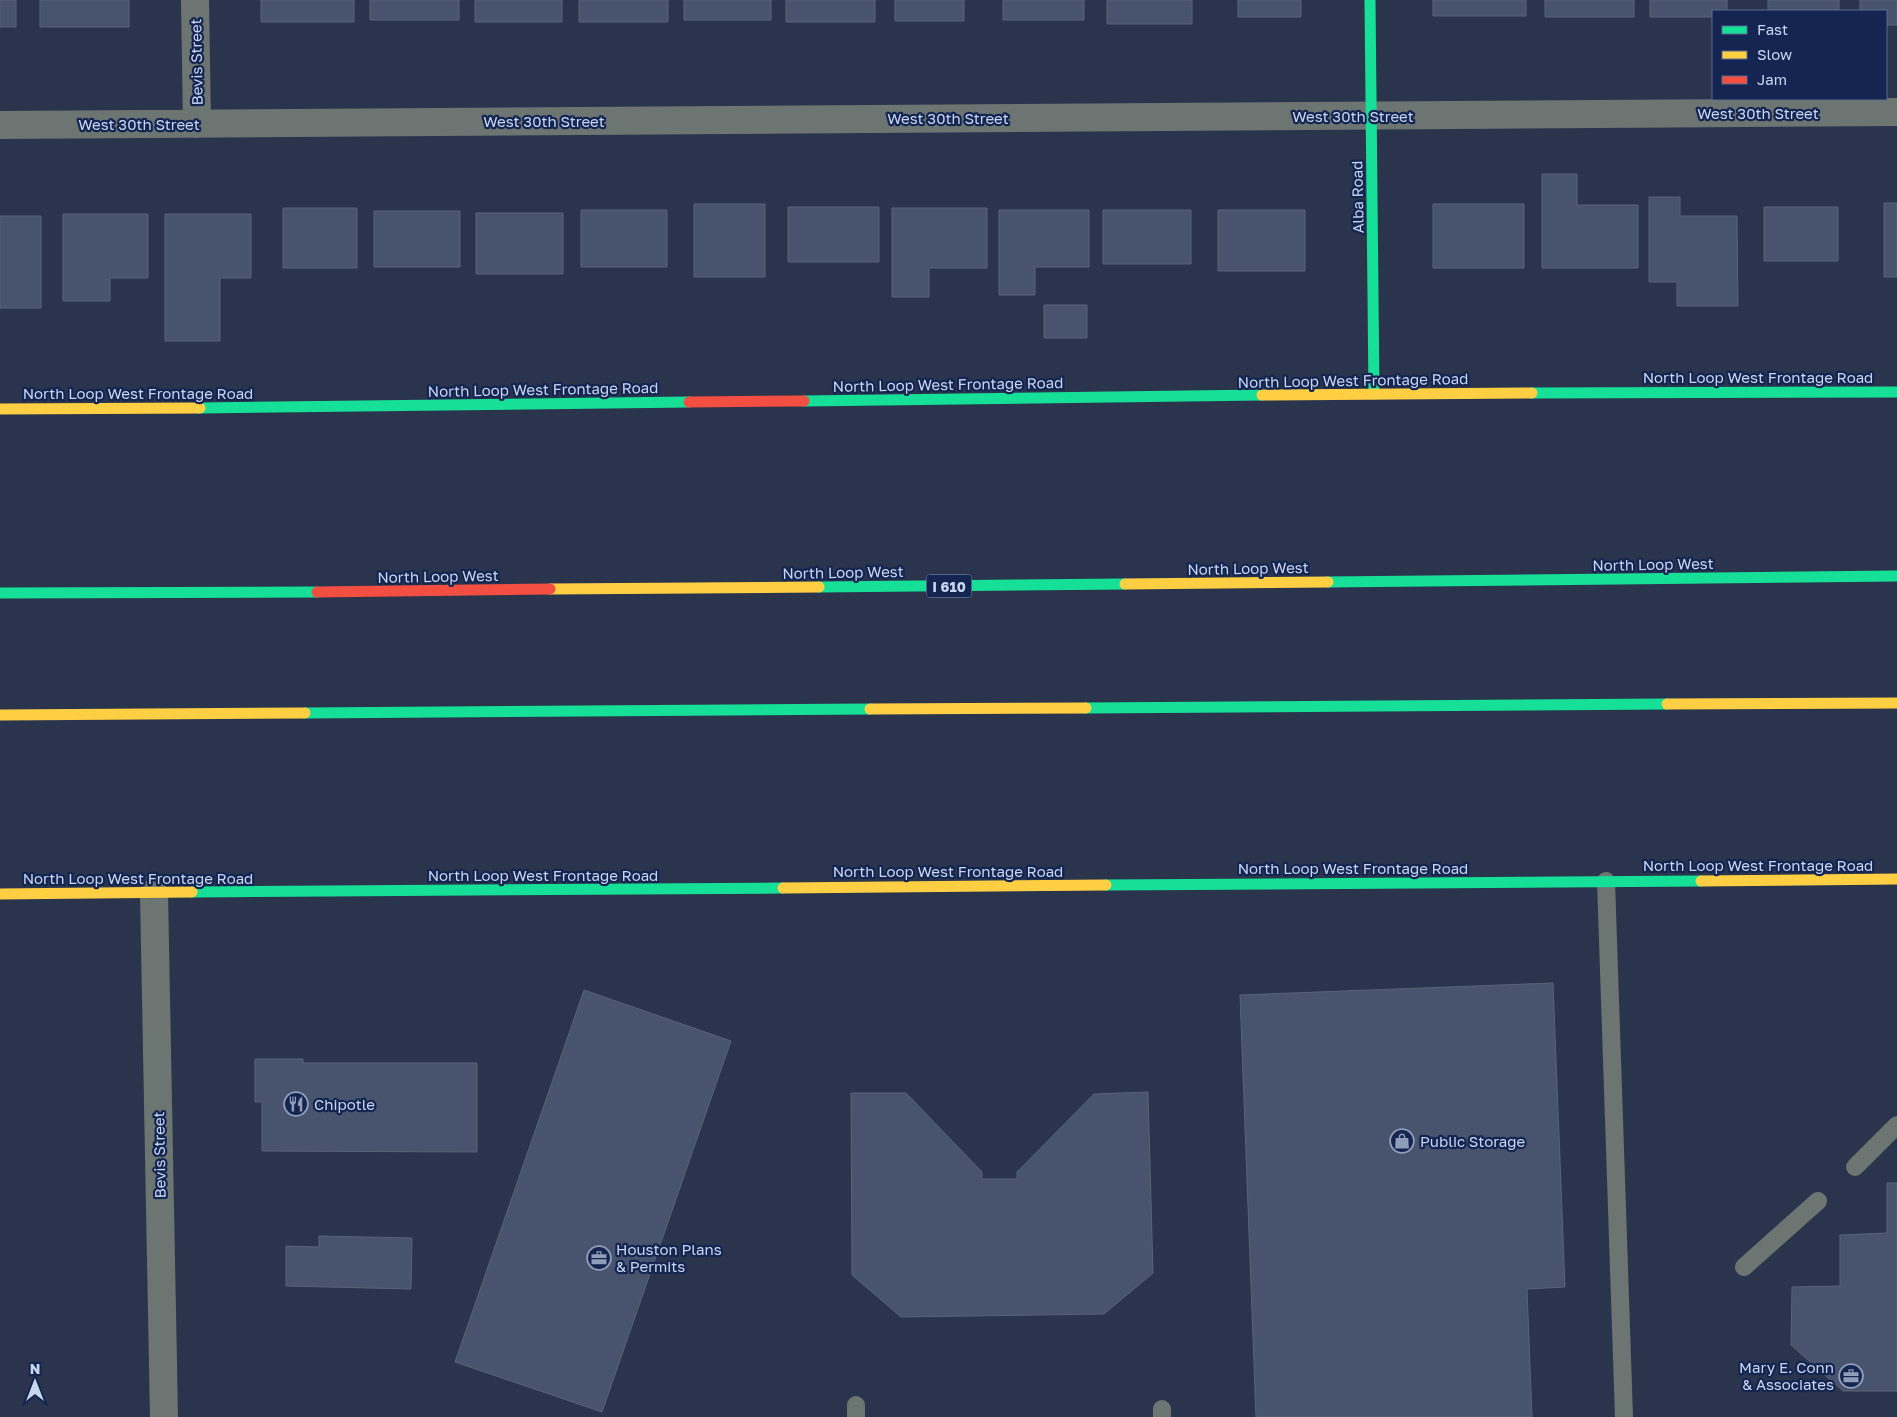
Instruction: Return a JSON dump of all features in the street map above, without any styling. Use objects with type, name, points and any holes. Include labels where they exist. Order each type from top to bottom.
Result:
[{"type":"main road","name":"Alba Road","points":[[1370,0],[1374,394]]},
{"type":"main road","name":"North Loop West Frontage Road","points":[[0,408],[228,408],[1374,394],[1897,392]]},
{"type":"main road","name":"North Loop West","points":[[0,594],[1897,576]]},
{"type":"main road","points":[[0,715],[1897,703]]},
{"type":"main road","name":"North Loop West Frontage Road","points":[[0,894],[1897,879]]},
{"type":"street","name":"Bevis Street","points":[[196,0],[198,124]]},
{"type":"street","name":"West 30th Street","points":[[0,125],[1897,112]]},
{"type":"street","name":"Bevis Street","points":[[154,893],[164,1417]]},
{"type":"lane","points":[[1606,881],[1624,1417]]},
{"type":"lane","points":[[1855,1166],[1897,1125]]},
{"type":"lane","points":[[1744,1266],[1818,1201]]},
{"type":"building","points":[[0,0],[16,0],[16,27],[0,27]]},
{"type":"building","points":[[40,0],[129,0],[129,27],[40,27]]},
{"type":"building","points":[[261,0],[354,0],[354,22],[261,22]]},
{"type":"building","points":[[370,0],[459,0],[459,20],[370,20]]},
{"type":"building","points":[[475,0],[562,0],[562,22],[475,22]]},
{"type":"building","points":[[579,0],[668,0],[668,22],[579,22]]},
{"type":"building","points":[[684,0],[771,0],[771,20],[684,20]]},
{"type":"building","points":[[786,0],[875,0],[875,22],[786,22]]},
{"type":"building","points":[[895,0],[964,0],[964,21],[895,21]]},
{"type":"building","points":[[1003,0],[1084,0],[1084,20],[1003,20]]},
{"type":"building","points":[[1107,0],[1192,0],[1192,24],[1107,24]]},
{"type":"building","points":[[1238,0],[1301,0],[1301,17],[1238,17]]},
{"type":"building","points":[[1433,0],[1526,0],[1526,16],[1433,16]]},
{"type":"building","points":[[1545,0],[1634,0],[1634,17],[1545,17]]},
{"type":"building","points":[[1650,0],[1727,0],[1727,10],[1712,10],[1712,17],[1650,17]]},
{"type":"building","points":[[1768,0],[1839,0],[1839,10],[1768,10]]},
{"type":"building","points":[[1860,0],[1897,0],[1897,25],[1887,25],[1887,10],[1860,10]]},
{"type":"building","points":[[1542,174],[1577,174],[1577,205],[1638,205],[1638,268],[1542,268]]},
{"type":"building","points":[[1649,197],[1680,197],[1680,216],[1737,216],[1738,306],[1677,306],[1677,282],[1649,282]]},
{"type":"building","points":[[1884,203],[1897,203],[1897,277],[1884,277]]},
{"type":"building","points":[[694,204],[765,204],[765,277],[694,277]]},
{"type":"building","points":[[1433,204],[1524,204],[1524,268],[1433,268]]},
{"type":"building","points":[[788,207],[879,207],[879,262],[788,262]]},
{"type":"building","points":[[1764,207],[1838,207],[1838,261],[1764,261]]},
{"type":"building","points":[[283,208],[357,208],[357,268],[283,268]]},
{"type":"building","points":[[892,208],[987,208],[987,268],[929,268],[929,297],[892,297]]},
{"type":"building","points":[[581,210],[667,210],[667,267],[581,267]]},
{"type":"building","points":[[999,210],[1089,210],[1089,267],[1035,267],[1035,295],[999,295]]},
{"type":"building","points":[[1103,210],[1191,210],[1191,264],[1103,264]]},
{"type":"building","points":[[1218,210],[1305,210],[1305,271],[1218,271]]},
{"type":"building","points":[[374,211],[460,211],[460,267],[374,267]]},
{"type":"building","points":[[476,213],[563,213],[563,274],[476,274]]},
{"type":"building","points":[[63,214],[148,214],[148,278],[110,278],[110,301],[63,301]]},
{"type":"building","points":[[165,214],[251,214],[251,278],[220,278],[220,341],[165,341]]},
{"type":"building","points":[[0,216],[41,216],[41,308],[0,308]]},
{"type":"building","points":[[1044,305],[1087,305],[1087,338],[1044,338]]},
{"type":"building","name":"Public Storage","points":[[1553,983],[1565,1287],[1527,1289],[1532,1417],[1256,1417],[1240,995]]},
{"type":"building","points":[[584,990],[731,1041],[602,1412],[455,1362]]},
{"type":"building","points":[[255,1059],[303,1059],[303,1063],[477,1063],[477,1152],[262,1151],[262,1102],[255,1102]]},
{"type":"building","points":[[1148,1092],[1153,1273],[1104,1314],[901,1317],[852,1275],[851,1093],[906,1093],[982,1172],[982,1179],[1017,1179],[1017,1172],[1094,1094]]},
{"type":"building","points":[[1887,1183],[1897,1183],[1897,1391],[1843,1391],[1791,1345],[1792,1287],[1840,1286],[1840,1235],[1887,1233]]},
{"type":"building","points":[[319,1236],[412,1238],[411,1289],[286,1286],[286,1246],[319,1247]]},
{"type":"traffic: fast","points":[[1370,0],[1374,394]]},
{"type":"traffic: fast","points":[[1532,393],[1897,392]]},
{"type":"traffic: fast","points":[[804,401],[1262,395]]},
{"type":"traffic: fast","points":[[200,408],[689,402]]},
{"type":"traffic: fast","points":[[1328,582],[1897,576]]},
{"type":"traffic: fast","points":[[819,587],[1125,584]]},
{"type":"traffic: fast","points":[[0,593],[317,592]]},
{"type":"traffic: fast","points":[[1086,708],[1667,704]]},
{"type":"traffic: fast","points":[[305,713],[870,709]]},
{"type":"traffic: fast","points":[[1106,885],[1701,881]]},
{"type":"traffic: fast","points":[[192,892],[783,888]]},
{"type":"traffic: slow","points":[[1262,395],[1532,393]]},
{"type":"traffic: slow","points":[[0,409],[200,408]]},
{"type":"traffic: slow","points":[[1125,584],[1328,582]]},
{"type":"traffic: slow","points":[[550,589],[819,587]]},
{"type":"traffic: slow","points":[[1667,704],[1897,703]]},
{"type":"traffic: slow","points":[[870,709],[1086,708]]},
{"type":"traffic: slow","points":[[0,715],[305,713]]},
{"type":"traffic: slow","points":[[1701,881],[1897,879]]},
{"type":"traffic: slow","points":[[783,888],[1106,885]]},
{"type":"traffic: slow","points":[[0,894],[192,892]]},
{"type":"traffic: jam","points":[[689,402],[804,401]]},
{"type":"traffic: jam","points":[[317,592],[550,589]]},
{"type":"place","name":"Chipotle","points":[[296,1104]]},
{"type":"place","name":"Public Storage","points":[[1402,1141]]},
{"type":"place","name":"Houston Plans & Permits","points":[[599,1258]]},
{"type":"place","name":"Mary E. Conn & Associates","points":[[1851,1376]]}]
